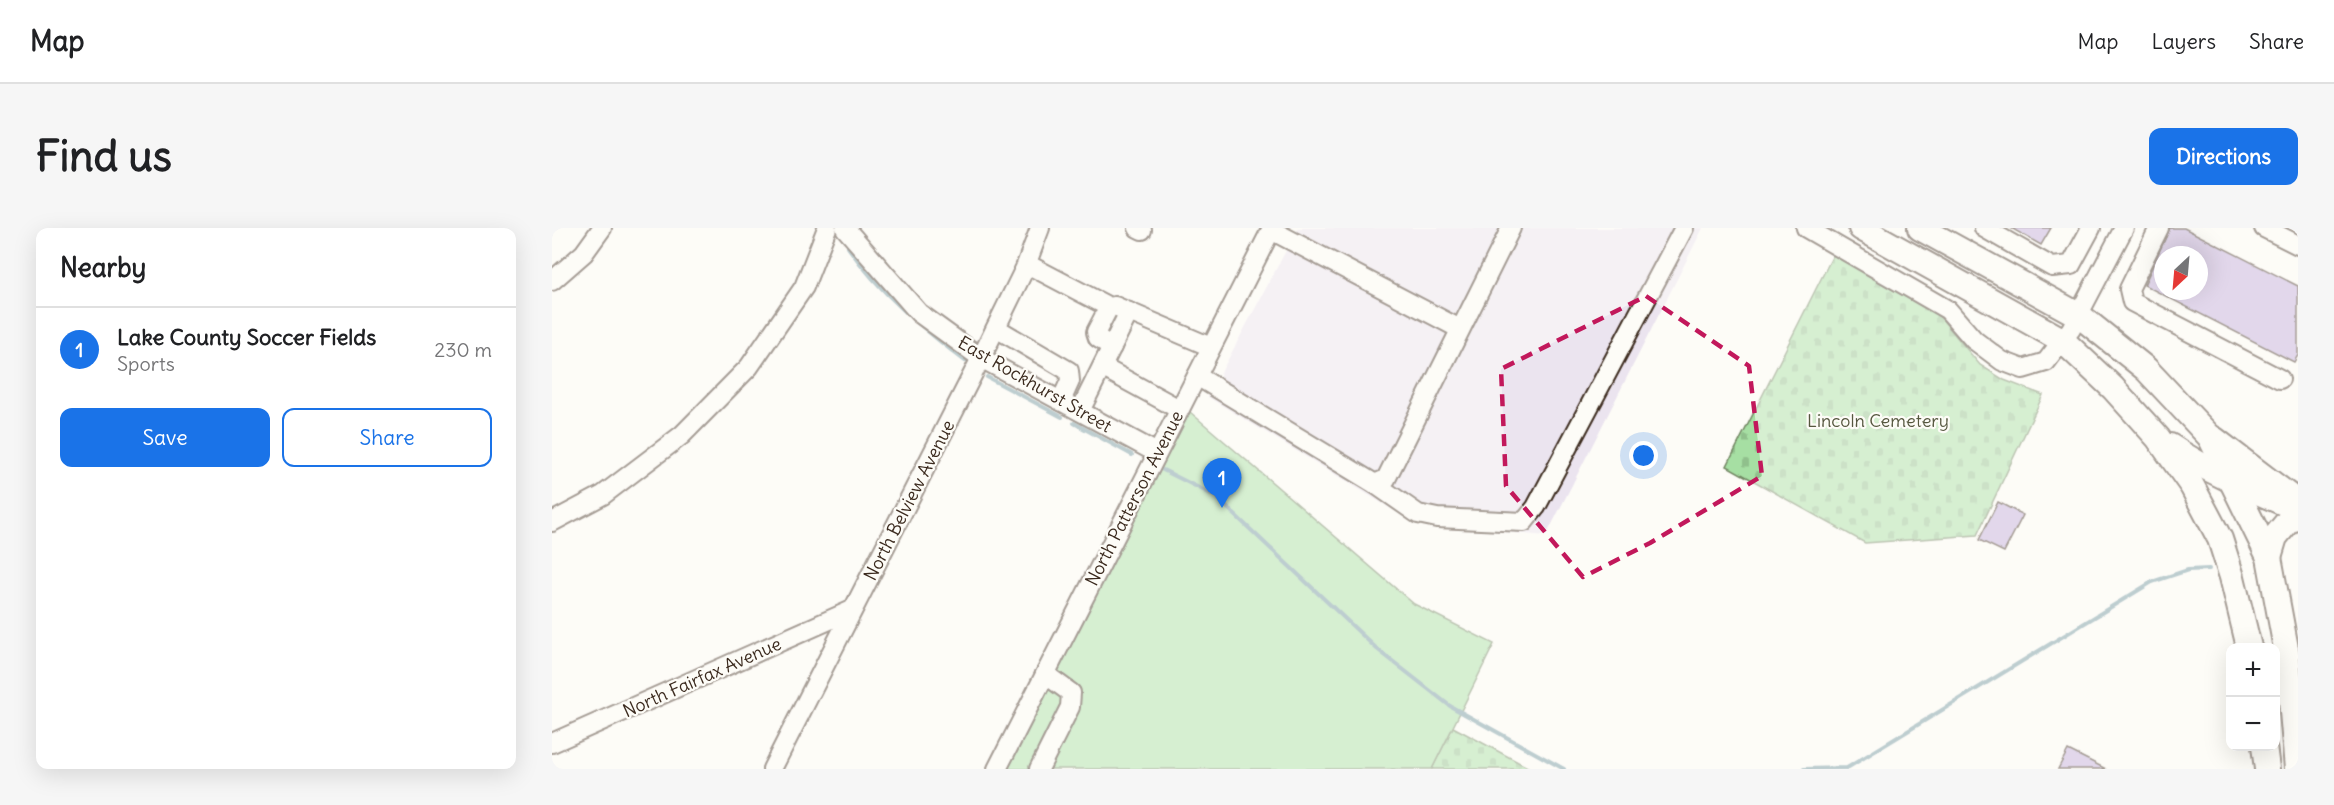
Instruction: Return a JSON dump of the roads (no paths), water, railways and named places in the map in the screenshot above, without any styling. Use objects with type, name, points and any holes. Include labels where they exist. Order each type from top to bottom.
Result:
[{"type":"main road","points":[[1861,228],[2062,340],[2112,388],[2158,438],[2192,486],[2220,539],[2248,643]]},
{"type":"main road","points":[[1920,228],[2080,316],[2146,369],[2210,436],[2298,503]]},
{"type":"main road","points":[[2210,436],[2269,557],[2287,654],[2297,769]]},
{"type":"main road","points":[[2158,438],[2197,464],[2232,482],[2298,508]]},
{"type":"main road","points":[[2269,557],[2275,537],[2289,520],[2298,518]]},
{"type":"main road","points":[[2265,751],[2267,769]]},
{"type":"street","points":[[552,281],[584,253],[602,228]]},
{"type":"street","points":[[552,522],[603,495],[682,435],[749,367],[804,287],[826,228]]},
{"type":"street","name":"East Rockhurst Street","points":[[845,228],[919,313],[981,358],[1157,453]]},
{"type":"street","name":"North Belview Avenue","points":[[772,769],[996,328],[1027,264],[1040,228]]},
{"type":"street","points":[[1375,484],[1386,479],[1510,228]]},
{"type":"street","points":[[1197,376],[1375,484],[1418,514],[1437,518],[1524,522],[1536,507],[1684,228]]},
{"type":"street","points":[[1806,228],[1948,310],[1974,340],[2001,361],[2023,369],[2046,362],[2080,316],[2124,228]]},
{"type":"street","points":[[1984,228],[2052,267],[2071,265],[2091,228]]},
{"type":"street","points":[[2159,228],[2129,289],[2132,302],[2280,379]]},
{"type":"street","points":[[2264,228],[2298,245]]},
{"type":"street","points":[[1272,229],[1460,329]]},
{"type":"street","name":"North Patterson Avenue","points":[[997,769],[1272,229]]},
{"type":"street","points":[[1027,264],[1109,307],[1115,306],[1211,347]]},
{"type":"street","points":[[1109,307],[1096,332],[1098,338],[1112,347]]},
{"type":"street","points":[[1080,411],[1130,312]]},
{"type":"street","points":[[996,328],[1069,371],[1070,381],[1061,401]]},
{"type":"street","points":[[1102,367],[1179,409]]},
{"type":"street","name":"North Fairfax Avenue","points":[[552,743],[852,610]]},
{"type":"street","points":[[1039,769],[1070,707],[1071,693],[1045,674]]},
{"type":"waterway","points":[[848,247],[887,294],[965,361]]},
{"type":"waterway","points":[[987,377],[1062,417]]},
{"type":"waterway","points":[[1074,423],[1132,455]]},
{"type":"waterway","points":[[1163,470],[1215,496],[1377,649],[1450,706],[1564,769]]},
{"type":"waterway","points":[[1804,769],[1847,768],[2152,582],[2188,570],[2209,569]]},
{"type":"place","name":"Lake County Soccer Fields","points":[[1222,508]]},
{"type":"park label","name":"Lincoln Cemetery","points":[[1878,420]]}]
